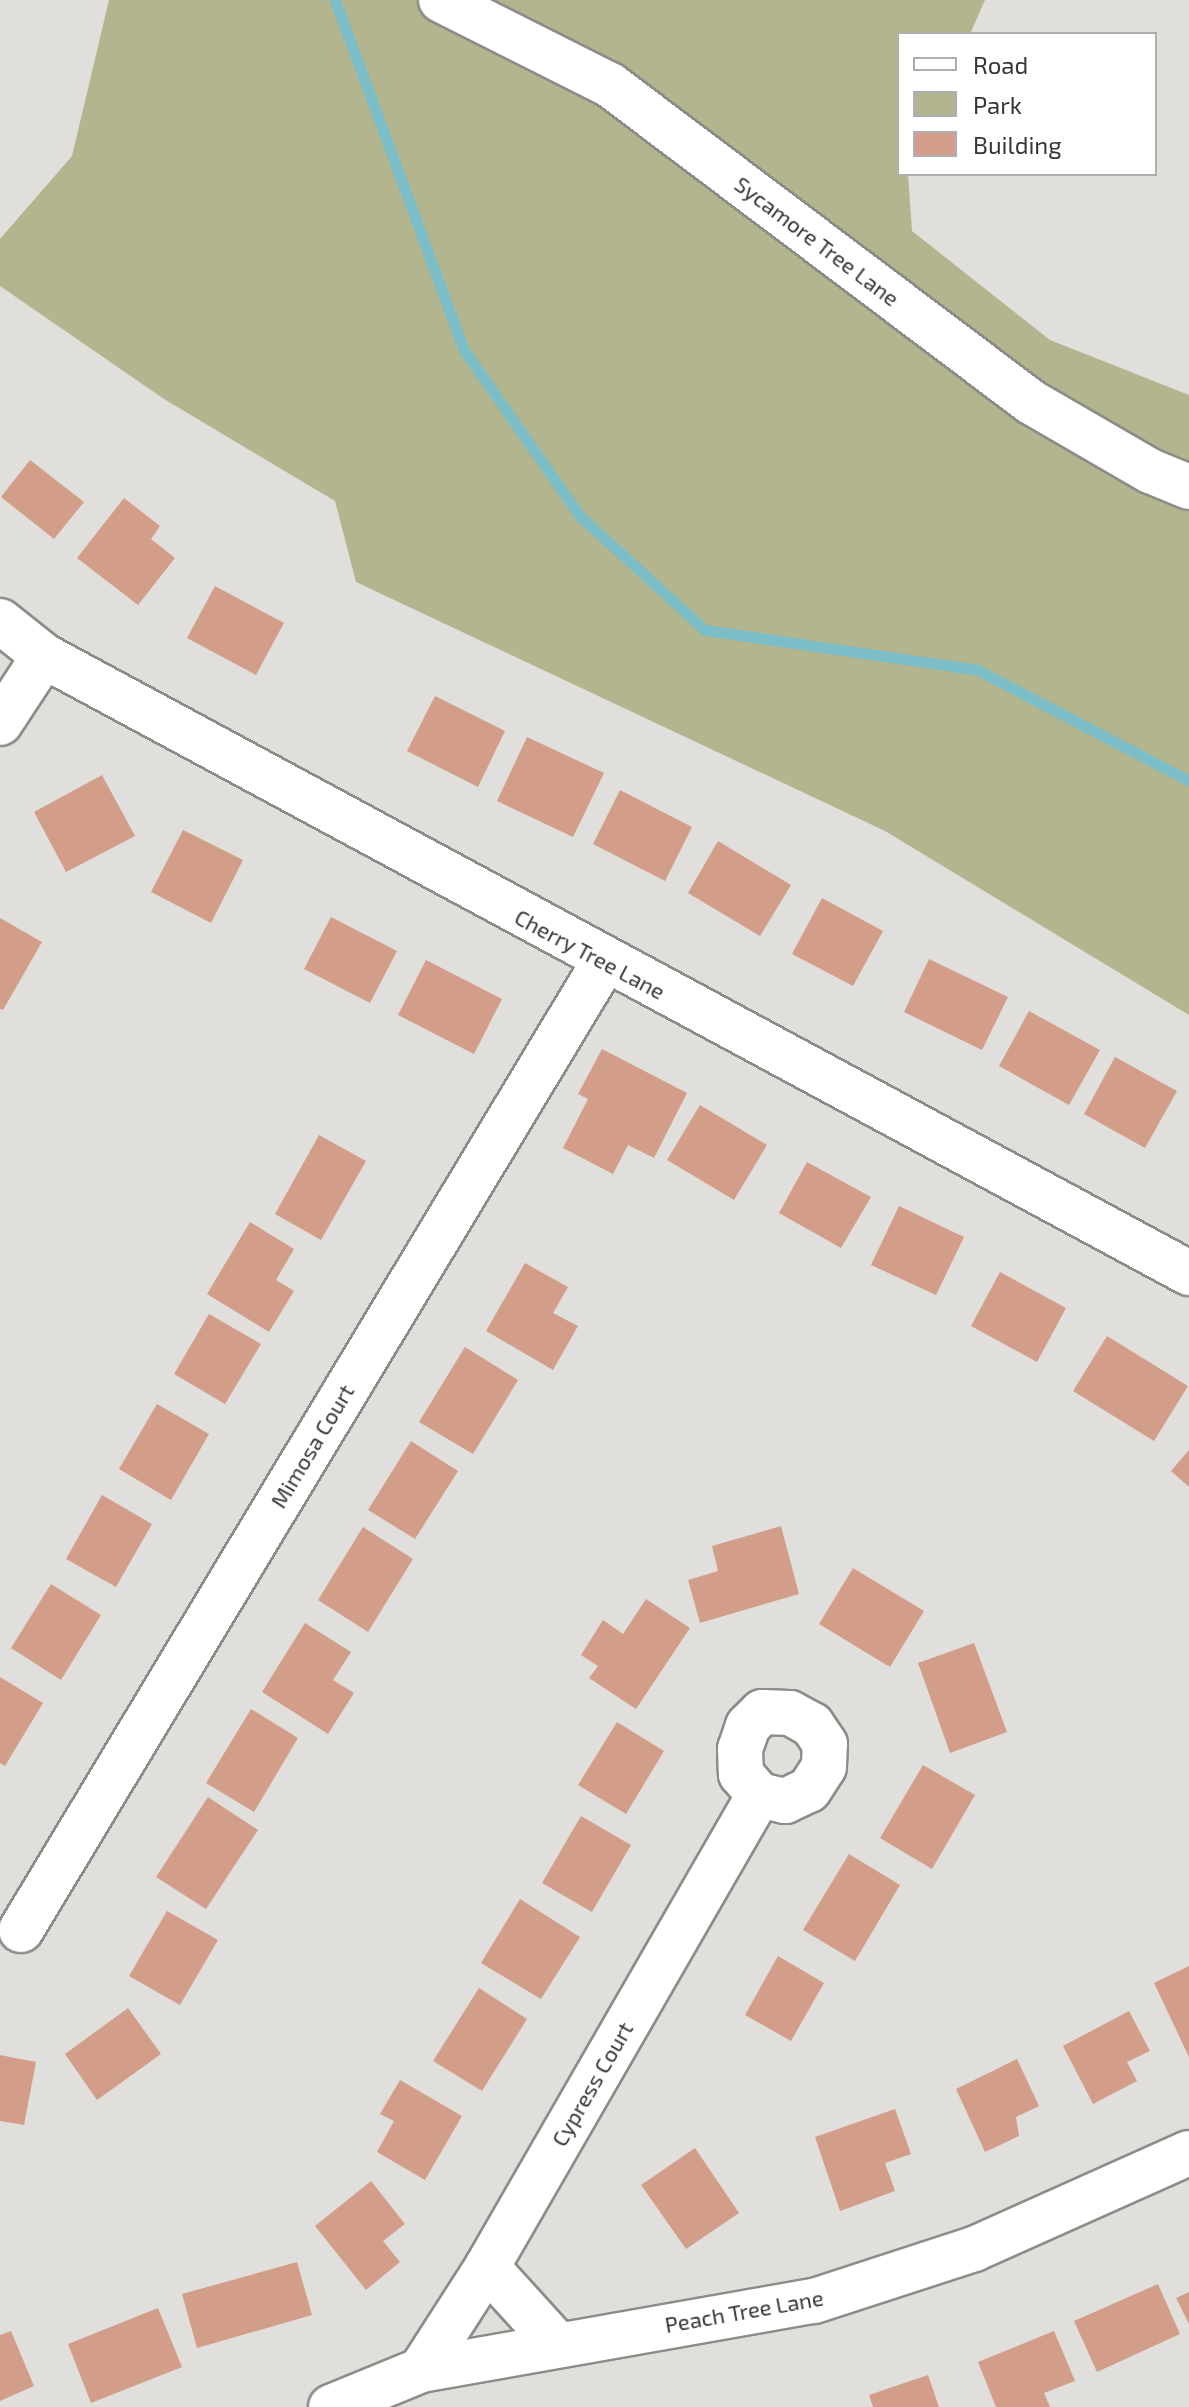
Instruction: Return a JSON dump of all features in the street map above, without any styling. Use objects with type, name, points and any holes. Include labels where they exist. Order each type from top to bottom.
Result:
[{"type":"street","name":"Sycamore Tree Lane","points":[[441,0],[610,85],[1031,402],[1150,471],[1189,487]]},
{"type":"street","name":"Cherry Tree Lane","points":[[0,621],[44,656],[604,962],[1189,1273]]},
{"type":"street","points":[[0,723],[44,656]]},
{"type":"street","name":"Mimosa Court","points":[[21,1930],[604,962]]},
{"type":"street","name":"Cypress Court","points":[[421,2370],[487,2267],[759,1795]]},
{"type":"street","name":"Peach Tree Lane","points":[[331,2407],[421,2370],[556,2343],[814,2301],[974,2249],[1189,2153]]},
{"type":"street","points":[[487,2267],[556,2343]]},
{"type":"green space","points":[[109,0],[985,0],[971,32],[897,32],[897,176],[908,176],[912,231],[1050,340],[1189,395],[1189,1015],[885,831],[356,582],[335,501],[164,399],[0,286],[0,239],[72,156]]},
{"type":"building","points":[[30,460],[84,502],[54,539],[1,497]]},
{"type":"building","points":[[124,498],[160,526],[151,539],[175,558],[138,605],[77,558]]},
{"type":"building","points":[[215,586],[284,623],[256,675],[187,638]]},
{"type":"building","points":[[435,696],[505,731],[478,787],[407,751]]},
{"type":"building","points":[[527,737],[604,773],[573,837],[497,801]]},
{"type":"building","points":[[102,775],[135,836],[66,872],[34,812]]},
{"type":"building","points":[[620,790],[692,827],[665,881],[593,844]]},
{"type":"building","points":[[183,830],[243,860],[211,923],[151,892]]},
{"type":"building","points":[[718,841],[791,885],[760,936],[688,893]]},
{"type":"building","points":[[822,898],[883,931],[853,986],[792,954]]},
{"type":"building","points":[[331,917],[397,951],[370,1003],[304,969]]},
{"type":"building","points":[[0,918],[42,942],[3,1010],[0,1009]]},
{"type":"building","points":[[929,959],[1008,997],[982,1050],[904,1012]]},
{"type":"building","points":[[426,960],[502,999],[474,1054],[398,1015]]},
{"type":"building","points":[[1029,1011],[1100,1050],[1069,1105],[999,1066]]},
{"type":"building","points":[[602,1049],[687,1093],[654,1158],[628,1145],[613,1174],[563,1148],[588,1099],[578,1094]]},
{"type":"building","points":[[1115,1057],[1177,1091],[1145,1148],[1084,1114]]},
{"type":"building","points":[[700,1105],[767,1145],[734,1200],[667,1160]]},
{"type":"building","points":[[319,1135],[366,1161],[321,1240],[275,1214]]},
{"type":"building","points":[[807,1162],[871,1197],[841,1248],[779,1213]]},
{"type":"building","points":[[899,1206],[964,1237],[936,1295],[871,1265]]},
{"type":"building","points":[[250,1222],[294,1249],[276,1280],[294,1291],[269,1332],[207,1294]]},
{"type":"building","points":[[525,1263],[568,1287],[553,1313],[578,1326],[553,1370],[486,1331]]},
{"type":"building","points":[[1000,1272],[1066,1308],[1037,1362],[971,1326]]},
{"type":"building","points":[[209,1314],[261,1344],[225,1404],[174,1374]]},
{"type":"building","points":[[1107,1336],[1188,1386],[1154,1441],[1073,1391]]},
{"type":"building","points":[[465,1347],[518,1380],[473,1454],[419,1422]]},
{"type":"building","points":[[157,1404],[209,1434],[171,1500],[119,1469]]},
{"type":"building","points":[[411,1441],[458,1471],[415,1539],[368,1510]]},
{"type":"building","points":[[1189,1450],[1189,1487],[1171,1471]]},
{"type":"building","points":[[102,1495],[152,1524],[116,1587],[66,1559]]},
{"type":"building","points":[[781,1526],[799,1594],[700,1623],[688,1580],[718,1571],[712,1546]]},
{"type":"building","points":[[363,1527],[413,1559],[368,1632],[318,1600]]},
{"type":"building","points":[[853,1568],[924,1611],[890,1667],[819,1624]]},
{"type":"building","points":[[51,1584],[101,1615],[61,1680],[11,1648]]},
{"type":"building","points":[[646,1599],[690,1628],[636,1709],[589,1678],[598,1666],[581,1655],[603,1620],[623,1634]]},
{"type":"building","points":[[305,1623],[351,1652],[333,1680],[354,1693],[328,1734],[262,1692]]},
{"type":"building","points":[[974,1643],[1007,1732],[950,1753],[918,1663]]},
{"type":"building","points":[[0,1677],[43,1703],[5,1766],[0,1763]]},
{"type":"building","points":[[251,1709],[298,1738],[254,1812],[206,1783]]},
{"type":"building","points":[[617,1722],[664,1751],[626,1814],[578,1785]]},
{"type":"building","points":[[923,1765],[975,1795],[932,1869],[880,1838]]},
{"type":"building","points":[[208,1797],[258,1830],[206,1909],[156,1877]]},
{"type":"building","points":[[581,1816],[631,1845],[592,1912],[542,1883]]},
{"type":"building","points":[[849,1854],[900,1885],[855,1961],[803,1930]]},
{"type":"building","points":[[520,1899],[580,1937],[541,1999],[481,1963]]},
{"type":"building","points":[[167,1911],[218,1940],[180,2005],[129,1976]]},
{"type":"building","points":[[778,1956],[824,1983],[791,2041],[745,2015]]},
{"type":"building","points":[[1189,1966],[1189,2057],[1154,1983]]},
{"type":"building","points":[[479,1988],[527,2019],[482,2091],[433,2061]]},
{"type":"building","points":[[128,2008],[161,2054],[97,2100],[65,2054]]},
{"type":"building","points":[[1129,2011],[1150,2051],[1127,2062],[1137,2081],[1093,2104],[1063,2046]]},
{"type":"building","points":[[0,2055],[36,2062],[24,2125],[0,2121]]},
{"type":"building","points":[[1017,2059],[1039,2106],[1016,2117],[1019,2136],[985,2152],[956,2089]]},
{"type":"building","points":[[400,2080],[462,2116],[425,2180],[377,2152],[394,2121],[380,2114]]},
{"type":"building","points":[[895,2109],[911,2154],[885,2163],[895,2191],[840,2211],[815,2137]]},
{"type":"building","points":[[695,2148],[739,2213],[686,2249],[641,2185]]},
{"type":"building","points":[[371,2181],[405,2224],[383,2241],[400,2262],[366,2290],[315,2226]]},
{"type":"building","points":[[297,2262],[312,2315],[197,2348],[182,2294]]},
{"type":"building","points":[[1158,2284],[1180,2334],[1097,2372],[1074,2321]]},
{"type":"building","points":[[1189,2292],[1189,2324],[1176,2298]]},
{"type":"building","points":[[158,2308],[182,2367],[91,2403],[68,2344]]},
{"type":"building","points":[[11,2331],[34,2386],[0,2401],[0,2335]]},
{"type":"building","points":[[1054,2331],[1075,2381],[1044,2393],[1050,2407],[996,2407],[978,2362]]},
{"type":"building","points":[[928,2375],[939,2407],[873,2407],[869,2395]]},
{"type":"waterway","points":[[335,0],[464,350],[580,516],[705,630],[978,670],[1189,781]]}]
